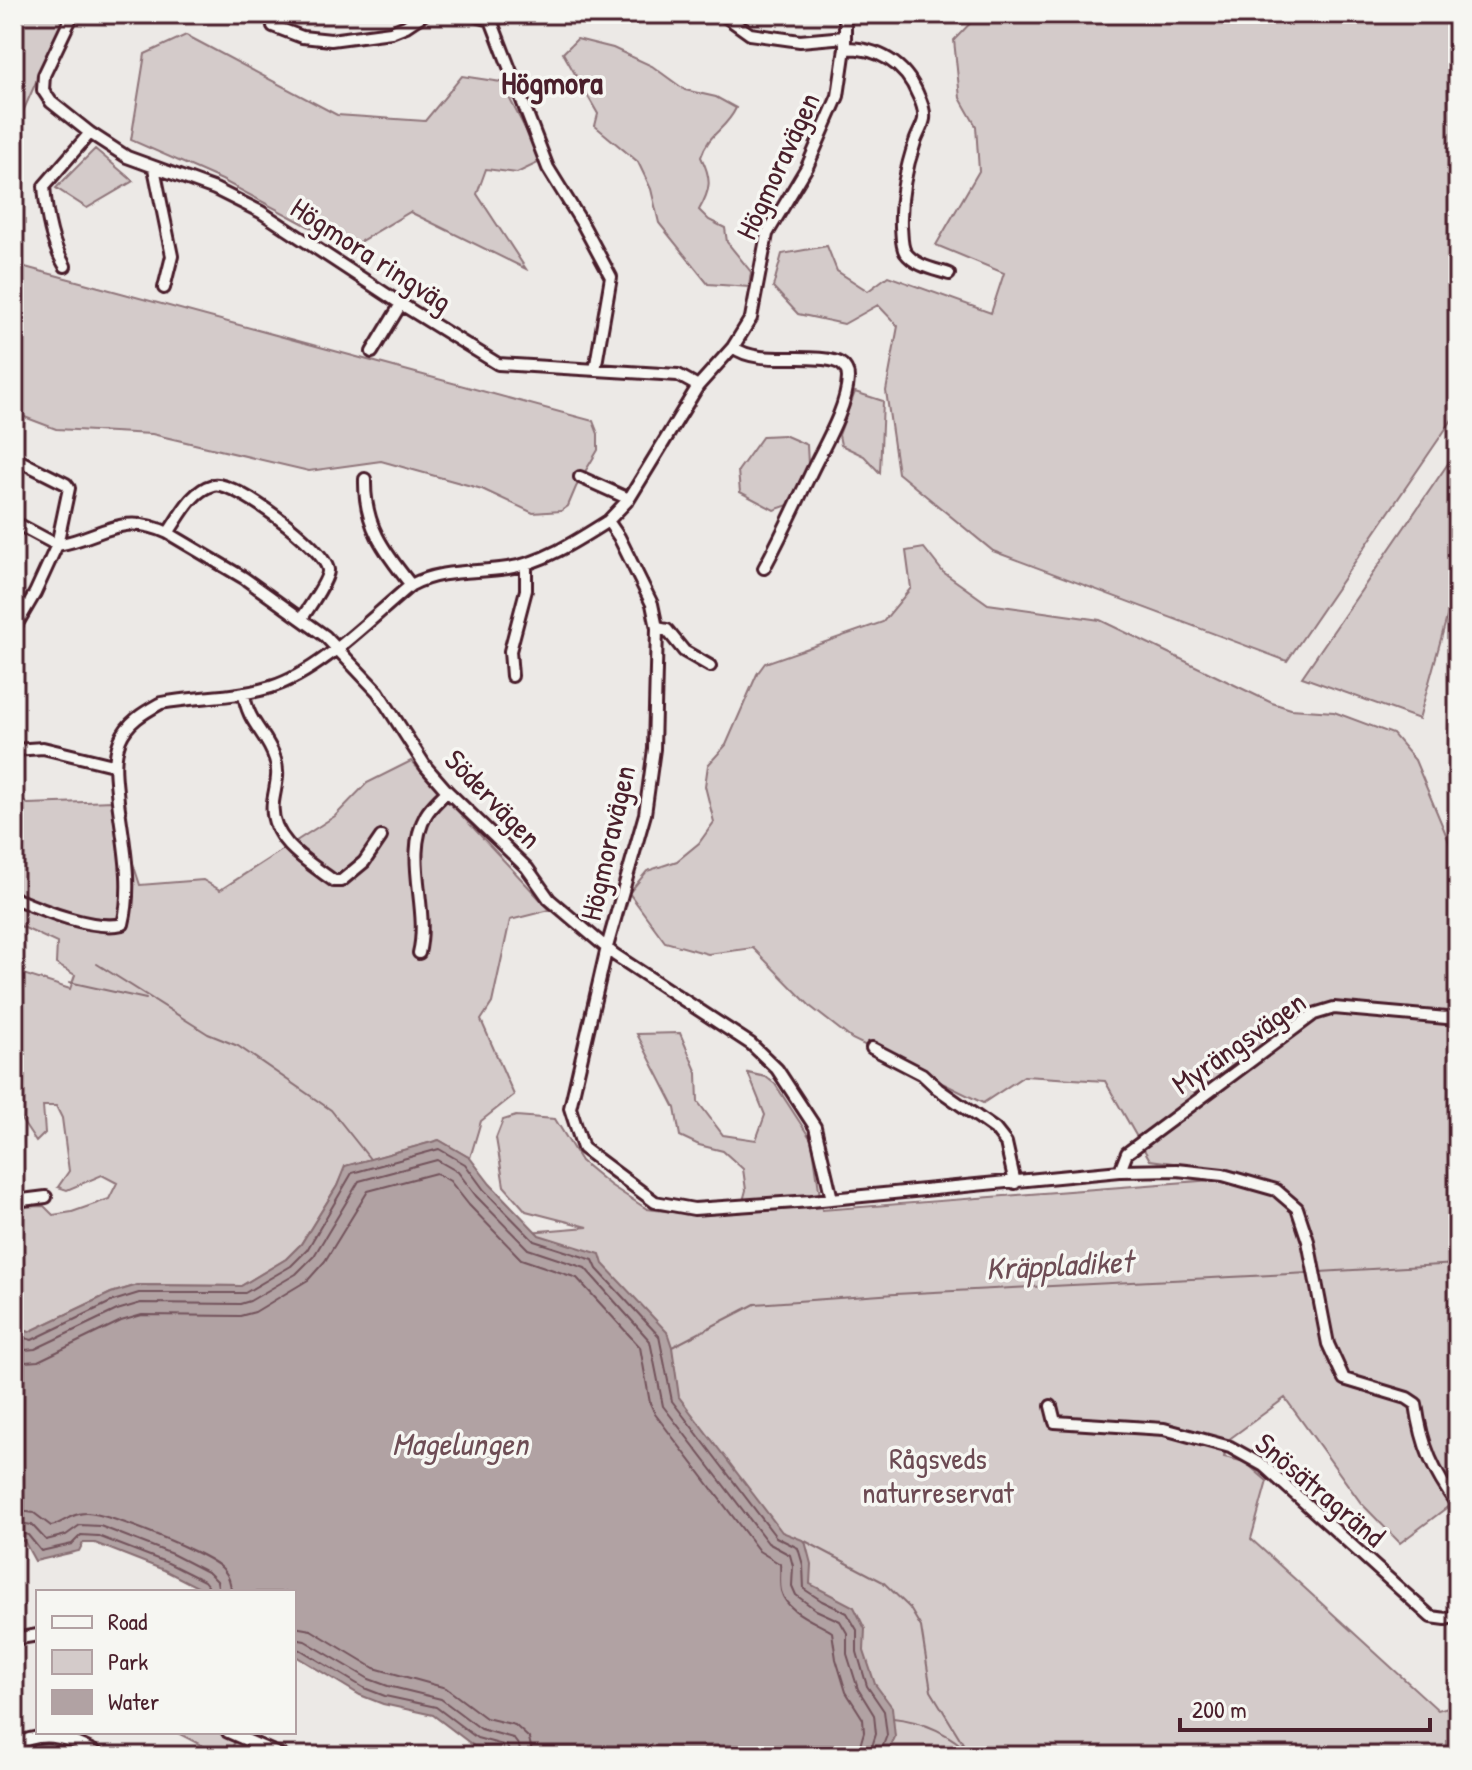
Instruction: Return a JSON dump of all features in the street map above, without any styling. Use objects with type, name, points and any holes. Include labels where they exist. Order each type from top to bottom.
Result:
[{"type":"street","name":"Högmora ringväg","points":[[73,14],[44,75],[43,90],[51,102],[127,157],[215,189],[261,212],[498,364],[678,375],[698,386]]},
{"type":"street","points":[[273,26],[302,37],[331,40],[391,32],[424,14]]},
{"type":"street","points":[[469,14],[491,20],[509,14]]},
{"type":"street","points":[[722,14],[750,34],[800,41],[845,42],[881,54],[904,70],[915,87],[924,118],[904,178],[902,242],[906,252],[919,264],[949,274]]},
{"type":"street","name":"Högmoravägen","points":[[845,14],[838,96],[807,167],[767,234],[751,318],[733,347],[698,386],[629,499],[608,521],[649,596],[657,628],[651,783],[607,947],[570,1108],[583,1148],[655,1202],[694,1209],[1015,1183],[1120,1171],[1177,1170],[1223,1175],[1276,1190],[1297,1208],[1308,1241],[1328,1344],[1344,1379],[1407,1398],[1416,1404],[1420,1435],[1431,1466],[1458,1506]]},
{"type":"street","points":[[491,20],[548,168],[611,277],[595,370]]},
{"type":"street","points":[[65,266],[58,254],[44,186],[90,133]]},
{"type":"street","points":[[154,168],[172,256],[164,288]]},
{"type":"street","points":[[372,352],[401,304]]},
{"type":"street","points":[[733,347],[739,352],[759,356],[837,361],[844,366],[848,376],[831,430],[787,527],[764,568]]},
{"type":"street","points":[[14,458],[68,485],[53,557],[14,629]]},
{"type":"street","points":[[580,477],[629,499]]},
{"type":"street","points":[[365,479],[366,507],[378,539],[411,585]]},
{"type":"street","points":[[168,533],[199,490],[215,484],[233,488],[287,523],[325,564],[327,575],[302,618]]},
{"type":"street","points":[[14,898],[62,915],[111,927],[123,924],[128,906],[128,882],[113,765],[126,729],[149,710],[161,703],[244,693],[287,681],[309,669],[411,585],[427,577],[526,565],[608,521]]},
{"type":"street","points":[[14,522],[57,545]]},
{"type":"street","name":"Södervägen","points":[[57,545],[123,524],[150,525],[244,578],[302,618],[336,647],[378,692],[421,760],[447,791],[527,868],[549,899],[607,947],[673,995],[751,1044],[771,1062],[815,1127],[832,1199]]},
{"type":"street","points":[[512,676],[510,651],[526,590],[526,565]]},
{"type":"street","points":[[657,628],[667,630],[684,651],[710,666]]},
{"type":"street","points":[[244,693],[249,717],[275,758],[278,775],[273,816],[286,843],[334,881],[341,881],[364,862],[381,837]]},
{"type":"street","points":[[14,750],[43,748],[113,765]]},
{"type":"street","points":[[419,953],[423,936],[417,852],[419,837],[429,810],[447,791]]},
{"type":"street","name":"Myrängsvägen","points":[[1120,1171],[1127,1153],[1314,1014],[1334,1008],[1458,1019]]},
{"type":"street","points":[[872,1048],[922,1074],[995,1129],[1006,1143],[1015,1183]]},
{"type":"street","points":[[14,1201],[46,1197]]},
{"type":"street","name":"Snösätragränd","points":[[1051,1406],[1055,1422],[1164,1429],[1230,1447],[1264,1466],[1431,1617],[1446,1619],[1458,1614]]},
{"type":"street","points":[[14,1639],[36,1635]]},
{"type":"street","points":[[233,1734],[283,1756]]},
{"type":"street","points":[[14,1746],[32,1737],[53,1736],[75,1741],[102,1756]]},
{"type":"green space","points":[[14,14],[66,14],[14,132]]},
{"type":"green space","points":[[979,14],[1458,14],[1458,411],[1287,661],[993,551],[898,473],[886,391],[898,326],[878,305],[844,324],[798,314],[773,287],[782,254],[827,246],[837,271],[868,291],[888,276],[991,313],[1004,273],[936,245],[979,171],[976,126],[960,98],[954,40]]},
{"type":"green space","points":[[186,35],[337,115],[425,121],[462,76],[501,82],[542,161],[517,173],[486,169],[477,194],[526,269],[410,212],[349,248],[222,180],[131,140],[145,54]]},
{"type":"green space","points":[[577,39],[613,48],[652,66],[685,90],[716,97],[736,108],[708,142],[701,157],[709,184],[699,210],[709,220],[725,228],[727,242],[751,272],[749,287],[708,284],[659,223],[651,189],[638,162],[595,126],[598,114],[563,53]]},
{"type":"green space","points":[[95,149],[133,181],[87,208],[56,188]]},
{"type":"green space","points":[[14,264],[593,421],[598,434],[598,450],[568,506],[561,511],[533,513],[482,489],[381,461],[309,471],[152,434],[56,429],[14,413]]},
{"type":"green space","points":[[855,392],[883,401],[880,473],[864,456],[841,445],[839,435]]},
{"type":"green space","points":[[784,435],[807,445],[808,464],[797,502],[774,510],[740,492],[738,471],[763,436]]},
{"type":"green space","points":[[1458,449],[1458,556],[1453,595],[1419,719],[1302,677]]},
{"type":"green space","name":"Rågsveds naturreservat","points":[[924,548],[943,572],[988,604],[1100,620],[1272,703],[1291,709],[1334,712],[1393,734],[1415,760],[1458,863],[1458,1499],[1400,1543],[1361,1503],[1285,1398],[1228,1440],[1224,1457],[1245,1462],[1267,1481],[1251,1539],[1438,1710],[1458,1704],[1458,1756],[711,1756],[516,1233],[588,1227],[526,1211],[504,1186],[496,1138],[503,1120],[516,1116],[555,1119],[581,1161],[647,1209],[700,1215],[740,1212],[746,1190],[743,1169],[723,1151],[680,1136],[675,1108],[637,1034],[680,1033],[697,1073],[698,1102],[723,1135],[756,1140],[765,1115],[748,1073],[766,1077],[775,1084],[812,1141],[822,1210],[1212,1180],[1211,1168],[1150,1160],[1105,1081],[1024,1076],[983,1103],[852,1039],[811,1007],[753,948],[708,954],[665,942],[629,893],[647,871],[677,861],[699,843],[714,822],[705,786],[708,765],[726,745],[757,674],[765,663],[883,622],[911,588],[906,551]]},
{"type":"green space","points":[[411,761],[550,910],[510,920],[492,1003],[481,1020],[514,1095],[481,1121],[470,1158],[439,1140],[346,1166],[301,1244],[286,1259],[241,1286],[138,1285],[111,1293],[29,1332],[14,1327],[14,1207],[44,1206],[53,1215],[72,1212],[109,1199],[117,1183],[102,1175],[67,1190],[58,1187],[69,1171],[62,1118],[56,1106],[43,1106],[45,1133],[36,1142],[14,1109],[14,971],[70,989],[75,975],[56,964],[57,943],[14,923],[14,796],[28,804],[113,801],[140,885],[203,880],[220,890],[335,816],[367,783]]},
{"type":"green space","points":[[180,1734],[222,1734],[235,1740],[230,1756],[222,1756]]},
{"type":"water","name":"Magelungen","points":[[439,1140],[470,1158],[490,1184],[539,1235],[600,1254],[603,1264],[667,1332],[679,1397],[782,1532],[805,1541],[811,1564],[810,1584],[854,1607],[865,1629],[864,1651],[875,1684],[892,1707],[895,1737],[886,1756],[523,1756],[474,1746],[433,1715],[383,1704],[360,1695],[296,1656],[296,1590],[203,1590],[164,1570],[95,1543],[83,1543],[79,1551],[35,1561],[24,1541],[14,1539],[14,1327],[29,1332],[111,1293],[138,1285],[241,1286],[286,1259],[301,1244],[337,1186],[345,1166]]},
{"type":"waterway","points":[[97,964],[208,1034],[238,1046],[331,1110],[370,1159]]},
{"type":"waterway","points":[[69,982],[146,999]]},
{"type":"waterway","name":"Kräppladiket","points":[[1319,1272],[1458,1264]]},
{"type":"waterway","name":"Kräppladiket","points":[[672,1347],[755,1304],[1309,1273]]},
{"type":"waterway","points":[[805,1541],[883,1582],[909,1607],[921,1627],[931,1691],[967,1750]]},
{"type":"waterway","points":[[893,1718],[936,1730],[973,1756]]},
{"type":"district","name":"Högmora","points":[[552,83]]}]
